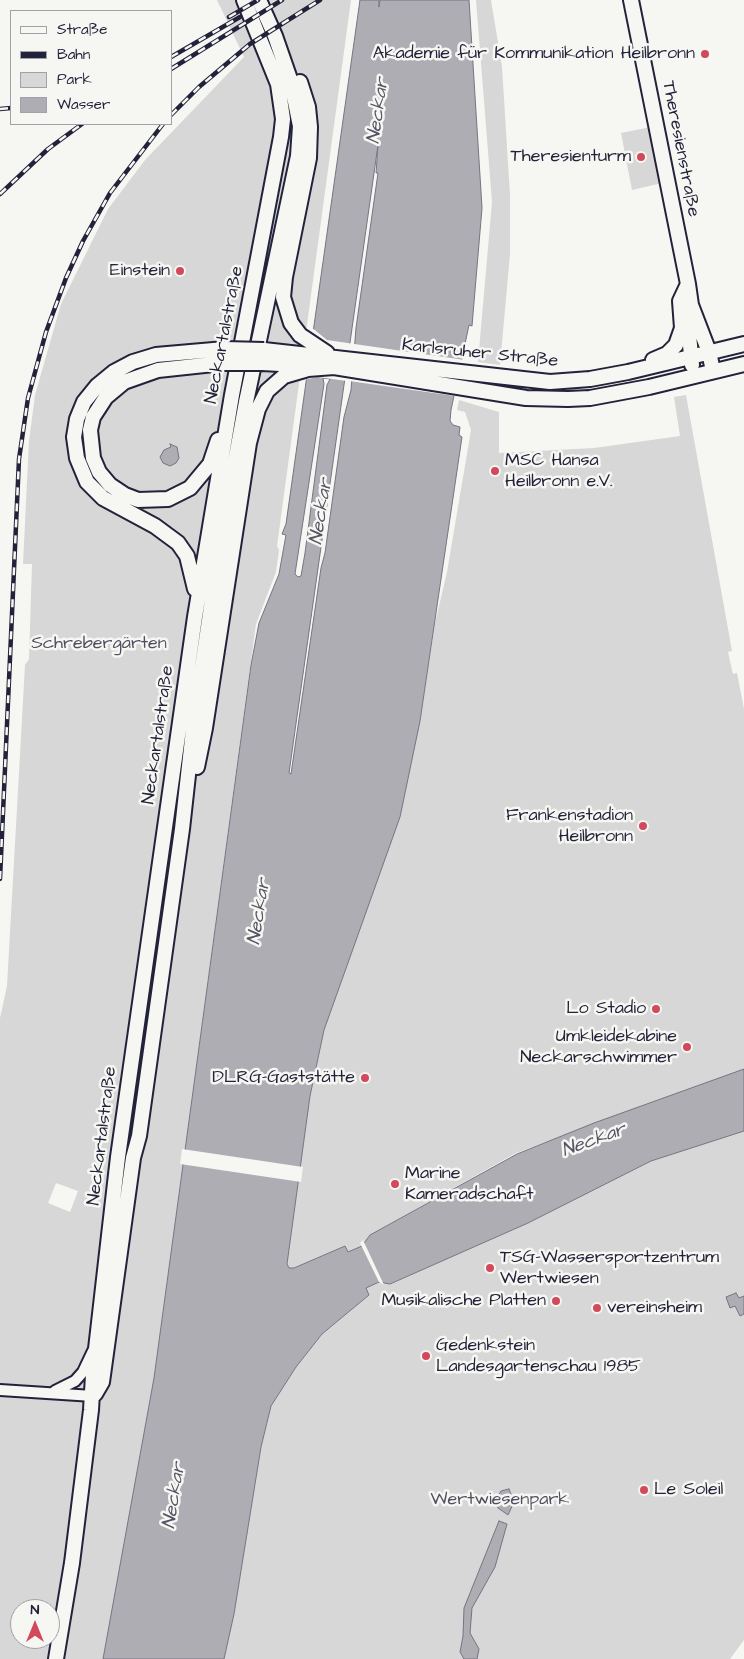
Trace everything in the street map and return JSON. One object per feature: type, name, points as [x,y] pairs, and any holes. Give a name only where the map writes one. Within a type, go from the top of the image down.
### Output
[{"type":"main road","name":"Neckartalstraße","points":[[56,1659],[72,1564],[93,1396],[92,1383],[118,1157],[195,617],[232,395],[269,211],[283,119],[278,84],[244,0]]},
{"type":"main road","name":"Neckartalstraße","points":[[259,0],[276,36],[291,61],[302,89],[310,127],[308,158],[284,277],[283,298],[291,323],[303,338],[336,362]]},
{"type":"main road","name":"Theresienstraße","points":[[631,0],[691,305],[709,352],[712,371]]},
{"type":"main road","name":"Neckartalstraße","points":[[93,1396],[102,1382],[133,1158],[139,1136],[182,829],[194,721],[224,524],[246,402],[298,156],[300,126],[298,108],[276,36]]},
{"type":"main road","points":[[648,367],[654,359],[667,354],[676,344],[682,328],[680,300],[688,284]]},
{"type":"main road","name":"Theresienstraße","points":[[691,305],[688,325],[693,376]]},
{"type":"main road","name":"Karlsruher Straße","points":[[336,362],[550,382],[573,381],[648,367],[744,344]]},
{"type":"main road","points":[[195,617],[195,585],[187,556],[178,543],[167,534],[114,505],[95,491],[81,471],[76,453],[74,437],[77,419],[84,402],[97,386],[114,372],[133,362],[156,355],[263,356],[299,363]]},
{"type":"main road","points":[[224,356],[158,370],[124,382],[113,390],[98,409],[90,430],[93,458],[99,472],[110,485],[125,495],[138,500],[168,499],[180,495],[198,480],[210,464],[222,421],[232,395]]},
{"type":"main road","name":"Neckartalstraße","points":[[182,829],[205,728],[251,434],[258,408],[267,391],[299,363],[336,362]]},
{"type":"main road","name":"Karlsruher Straße","points":[[336,362],[526,398],[590,398],[744,364]]},
{"type":"street","points":[[50,1393],[75,1381],[83,1372],[97,1343]]},
{"type":"street","points":[[0,1390],[93,1396]]},
{"type":"green space","name":"Schrebergärten","points":[[217,0],[351,0],[277,546],[279,550],[276,572],[256,624],[154,1378],[103,1659],[0,1659],[0,1018],[7,986],[25,665],[29,659],[32,564],[23,564],[29,441],[35,395],[61,304],[108,209],[145,160],[244,57]],"holes":[[[56,1183],[78,1191],[70,1212],[48,1203]]]},
{"type":"green space","points":[[476,0],[491,0],[502,67],[510,195],[510,254],[500,365],[478,362],[492,202]]},
{"type":"green space","points":[[651,127],[662,183],[632,190],[621,133]]},
{"type":"green space","points":[[674,366],[675,369],[631,380],[567,391],[539,392],[496,387],[496,384],[540,389],[566,387]]},
{"type":"green space","points":[[686,395],[732,651],[728,652],[733,674],[737,673],[744,709],[744,1069],[516,1153],[370,1235],[362,1246],[348,1252],[344,1246],[294,1268],[289,1268],[287,1263],[310,1096],[324,1030],[357,935],[420,721],[435,623],[447,572],[471,430],[465,412],[457,410],[459,400],[499,412],[499,453],[594,448],[680,436],[674,397]]},
{"type":"green space","name":"Wertwiesenpark","points":[[744,1131],[744,1640],[730,1659],[224,1659],[234,1614],[261,1447],[271,1406],[296,1367],[322,1334],[369,1295],[365,1288],[379,1282],[390,1284],[528,1223],[651,1161]]},
{"type":"water","name":"Neckar","points":[[360,0],[379,0],[379,7],[380,0],[469,0],[482,208],[472,326],[469,325],[450,421],[453,425],[460,427],[459,435],[462,437],[420,721],[400,817],[324,1030],[310,1096],[287,1264],[289,1268],[294,1268],[345,1246],[348,1252],[362,1246],[370,1235],[517,1154],[594,1123],[744,1069],[744,1131],[651,1161],[528,1223],[390,1284],[379,1282],[366,1288],[369,1295],[322,1334],[296,1367],[271,1406],[261,1447],[234,1614],[224,1659],[103,1659],[154,1378],[251,665],[259,623],[279,574],[286,535],[282,534],[286,524]],"holes":[[[378,145],[376,173],[378,173],[356,328],[351,390],[344,417],[291,774],[289,773]],[[323,378],[330,379],[327,385],[305,553],[301,576],[298,577],[295,574],[324,384]]]},
{"type":"water","points":[[170,444],[177,447],[179,458],[176,463],[170,466],[163,463],[160,457],[164,450],[171,447]]},
{"type":"water","points":[[736,1293],[739,1298],[744,1296],[744,1314],[740,1316],[735,1306],[730,1308],[726,1297]]},
{"type":"water","points":[[509,1489],[514,1502],[508,1515],[498,1508],[496,1499],[501,1491]]},
{"type":"water","points":[[499,1521],[507,1524],[495,1567],[472,1608],[470,1633],[479,1649],[477,1659],[464,1659],[460,1652],[463,1636],[464,1608]]},
{"type":"pier","points":[[311,327],[327,340],[465,360],[455,396],[349,381],[352,350],[347,381],[317,377],[304,380]]},
{"type":"pier","points":[[182,1149],[303,1167],[301,1182],[180,1164]]},
{"type":"pier","points":[[363,1240],[384,1285],[379,1282],[360,1243]]},
{"type":"railway","points":[[229,17],[258,0]]},
{"type":"railway","points":[[172,68],[282,0]]},
{"type":"railway","points":[[172,114],[199,87],[250,44],[320,0]]},
{"type":"railway","points":[[172,56],[240,17]]},
{"type":"railway","points":[[0,109],[10,108]]},
{"type":"railway","points":[[0,194],[48,149],[81,125]]},
{"type":"railway","points":[[0,879],[19,459],[28,398],[46,332],[66,278],[83,241],[110,193],[162,125]]},
{"type":"place","name":"Akademie für Kommunikation Heilbronn","points":[[705,54]]},
{"type":"place","name":"Theresienturm","points":[[641,157]]},
{"type":"place","name":"Einstein","points":[[180,271]]},
{"type":"place","name":"MSC Hansa Heilbronn e.V.","points":[[495,471]]},
{"type":"place","name":"Frankenstadion Heilbronn","points":[[643,826]]},
{"type":"place","name":"Lo Stadio","points":[[656,1009]]},
{"type":"place","name":"Umkleidekabine Neckarschwimmer","points":[[687,1047]]},
{"type":"place","name":"DLRG-Gaststätte","points":[[365,1078]]},
{"type":"place","name":"Marine Kameradschaft","points":[[395,1184]]},
{"type":"place","name":"TSG-Wassersportzentrum Wertwiesen","points":[[490,1268]]},
{"type":"place","name":"Musikalische Platten","points":[[556,1301]]},
{"type":"place","name":"vereinsheim","points":[[597,1308]]},
{"type":"place","name":"Gedenkstein Landesgartenschau 1985","points":[[426,1356]]},
{"type":"place","name":"Le Soleil","points":[[644,1490]]}]
